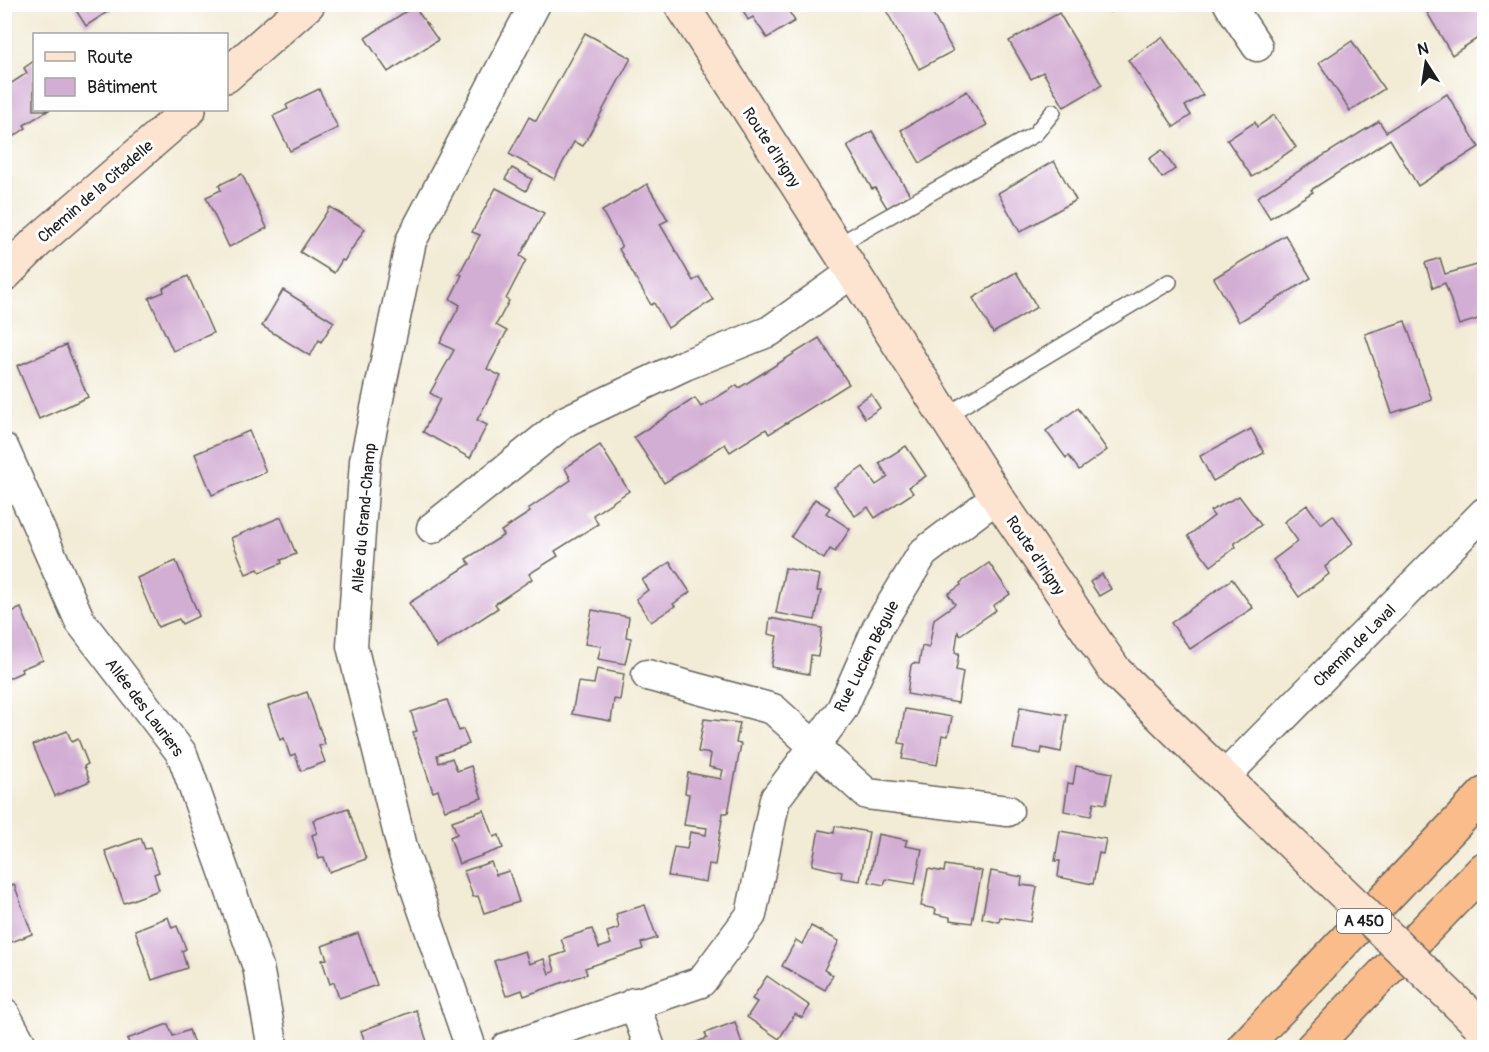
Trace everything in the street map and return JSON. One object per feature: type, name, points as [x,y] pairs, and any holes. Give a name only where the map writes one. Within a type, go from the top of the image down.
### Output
[{"type":"highway","name":"A 450","points":[[1243,1047],[1485,794]]},
{"type":"highway","name":"A 450","points":[[1312,1047],[1485,869]]},
{"type":"street","points":[[228,74],[308,4]]},
{"type":"street","name":"Allée du Grand-Champ","points":[[471,1047],[403,852],[352,646],[365,461],[411,241],[535,4]]},
{"type":"street","name":"Route d'Irigny","points":[[681,4],[997,497],[1116,672],[1481,1026]]},
{"type":"street","points":[[1229,4],[1257,46]]},
{"type":"street","name":"Chemin de la Citadelle","points":[[4,275],[38,242],[188,111]]},
{"type":"street","points":[[432,528],[566,422],[685,366],[770,331],[844,259]]},
{"type":"street","name":"Allée des Lauriers","points":[[4,449],[80,621],[182,754],[258,967],[273,1047]]},
{"type":"street","name":"Rue Lucien Bégule","points":[[506,1047],[701,981],[751,915],[775,799],[842,709],[878,627],[923,553],[997,497]]},
{"type":"street","name":"Chemin de Laval","points":[[1224,777],[1485,513]]},
{"type":"street","points":[[647,675],[773,709],[867,794],[1008,811]]},
{"type":"street","points":[[634,1003],[650,1047]]},
{"type":"street","points":[[4,1013],[23,1047]]},
{"type":"lane","points":[[844,259],[1035,134],[1053,112]]},
{"type":"lane","points":[[945,416],[1169,282]]},
{"type":"building","points":[[72,4],[110,4],[112,9],[86,26]]},
{"type":"building","points":[[740,4],[784,4],[795,21],[767,38],[753,17],[748,20]]},
{"type":"building","points":[[884,4],[927,4],[953,51],[919,69]]},
{"type":"building","points":[[1105,4],[1121,4],[1110,12]]},
{"type":"building","points":[[1422,4],[1473,4],[1484,23],[1484,34],[1452,55]]},
{"type":"building","points":[[414,6],[438,40],[388,72],[365,38]]},
{"type":"building","points":[[1059,13],[1102,85],[1064,107],[1043,72],[1031,79],[1009,41]]},
{"type":"building","points":[[585,33],[631,58],[583,146],[574,142],[554,179],[509,154],[529,117],[536,121]]},
{"type":"building","points":[[1162,37],[1203,95],[1185,106],[1191,115],[1174,127],[1128,60]]},
{"type":"building","points":[[1352,41],[1384,89],[1350,111],[1319,63]]},
{"type":"building","points":[[33,62],[33,111],[47,111],[24,125],[26,128],[4,143],[4,88],[27,73],[24,68]]},
{"type":"building","points":[[319,89],[338,128],[290,151],[273,116],[288,109],[286,105]]},
{"type":"building","points":[[967,91],[987,125],[920,163],[901,130]]},
{"type":"building","points":[[1447,94],[1479,147],[1418,186],[1390,139],[1311,190],[1313,192],[1270,218],[1257,197],[1379,121],[1386,132]]},
{"type":"building","points":[[1274,115],[1296,147],[1252,177],[1227,140],[1255,122],[1257,127]]},
{"type":"building","points":[[872,131],[910,195],[887,208],[875,188],[872,189],[847,146]]},
{"type":"building","points":[[1162,150],[1175,169],[1162,178],[1149,159]]},
{"type":"building","points":[[1054,161],[1076,200],[1020,232],[998,193]]},
{"type":"building","points":[[512,168],[532,179],[526,191],[505,179]]},
{"type":"building","points":[[242,174],[267,228],[229,247],[206,197],[221,190],[219,185]]},
{"type":"building","points":[[647,184],[668,220],[660,224],[693,281],[699,277],[713,300],[668,328],[654,303],[651,305],[619,249],[622,247],[602,211]]},
{"type":"building","points":[[496,188],[544,213],[520,256],[526,260],[506,299],[509,301],[496,325],[507,331],[487,369],[501,376],[477,420],[487,425],[470,458],[423,432],[440,399],[430,393],[454,350],[440,343],[460,305],[450,299],[462,275],[459,274],[480,235],[472,232]]},
{"type":"building","points":[[330,207],[365,229],[334,273],[300,252]]},
{"type":"building","points":[[1285,235],[1311,278],[1239,322],[1214,278]]},
{"type":"building","points":[[1440,258],[1445,274],[1484,263],[1484,317],[1459,325],[1445,283],[1433,288],[1425,263]]},
{"type":"building","points":[[1016,272],[1037,307],[993,333],[973,298]]},
{"type":"building","points":[[188,276],[213,333],[173,351],[149,298],[164,292],[163,288]]},
{"type":"building","points":[[283,290],[334,322],[321,342],[319,340],[310,356],[262,326]]},
{"type":"building","points":[[1405,321],[1432,400],[1392,413],[1365,334]]},
{"type":"building","points":[[819,338],[849,384],[769,434],[766,429],[730,452],[725,444],[664,483],[634,437],[695,398],[701,407],[737,385],[739,388]]},
{"type":"building","points":[[66,345],[88,397],[39,419],[17,366]]},
{"type":"building","points":[[871,394],[880,408],[865,418],[856,404]]},
{"type":"building","points":[[1078,408],[1107,450],[1079,470],[1069,456],[1066,458],[1046,431]]},
{"type":"building","points":[[1251,429],[1264,453],[1213,481],[1200,456]]},
{"type":"building","points":[[249,431],[266,472],[212,495],[195,454]]},
{"type":"building","points":[[600,445],[629,491],[593,515],[598,524],[555,551],[558,556],[529,574],[532,579],[495,604],[498,608],[437,648],[409,603],[470,564],[466,559],[504,535],[501,531],[530,512],[528,509],[571,480],[565,468]]},
{"type":"building","points":[[906,446],[926,476],[909,487],[913,493],[875,518],[868,507],[855,516],[834,487],[863,467],[876,485],[888,477],[879,463]]},
{"type":"building","points":[[1239,496],[1261,525],[1234,542],[1236,547],[1211,566],[1188,536],[1214,516],[1210,511]]},
{"type":"building","points":[[815,499],[830,508],[826,513],[850,529],[835,552],[830,549],[824,559],[791,537]]},
{"type":"building","points":[[1307,505],[1321,524],[1333,515],[1353,543],[1325,567],[1329,574],[1299,597],[1273,560],[1298,541],[1284,522]]},
{"type":"building","points":[[281,517],[296,554],[260,572],[258,569],[246,574],[231,538]]},
{"type":"building","points":[[176,561],[199,616],[182,624],[179,619],[158,627],[137,578]]},
{"type":"building","points":[[670,562],[690,592],[673,604],[675,606],[651,622],[636,599],[648,590],[642,580]]},
{"type":"building","points":[[989,563],[1010,594],[993,606],[996,610],[960,635],[958,632],[955,653],[959,653],[956,670],[963,672],[958,703],[907,694],[911,665],[919,664],[922,646],[929,648],[934,619],[955,604],[948,594]]},
{"type":"building","points":[[785,568],[820,575],[817,591],[821,591],[815,620],[776,613]]},
{"type":"building","points":[[1102,574],[1111,589],[1099,596],[1090,582]]},
{"type":"building","points":[[1232,579],[1253,608],[1190,649],[1171,623]]},
{"type":"building","points":[[21,608],[43,660],[21,669],[22,672],[7,679],[4,673],[4,615]]},
{"type":"building","points":[[592,610],[629,617],[626,637],[631,638],[625,664],[598,659],[601,646],[585,644]]},
{"type":"building","points":[[770,618],[822,628],[818,656],[811,655],[809,674],[771,667],[777,636],[768,634]]},
{"type":"building","points":[[597,669],[624,674],[620,700],[614,699],[611,721],[572,714],[578,682],[594,684]]},
{"type":"building","points":[[307,692],[325,744],[319,746],[325,762],[301,771],[295,754],[290,756],[284,738],[280,740],[268,706]]},
{"type":"building","points":[[447,700],[459,731],[463,729],[469,744],[437,755],[439,763],[452,758],[457,771],[471,766],[482,798],[445,810],[438,790],[433,792],[413,732],[417,731],[411,712]]},
{"type":"building","points":[[1020,707],[1067,715],[1061,752],[1042,748],[1041,754],[1013,749]]},
{"type":"building","points":[[905,709],[952,717],[948,736],[942,735],[937,765],[902,759],[905,744],[899,743]]},
{"type":"building","points":[[704,719],[740,723],[736,743],[741,744],[728,813],[723,813],[715,865],[709,864],[706,882],[668,876],[674,847],[687,849],[690,832],[706,835],[707,828],[684,825],[689,794],[685,793],[688,773],[721,779],[723,770],[709,767],[711,754],[698,752]]},
{"type":"building","points":[[67,731],[72,742],[78,739],[88,764],[84,766],[90,781],[55,796],[33,745]]},
{"type":"building","points":[[1076,766],[1112,773],[1106,804],[1094,802],[1091,816],[1064,811],[1068,783],[1073,784]]},
{"type":"building","points":[[348,808],[366,859],[329,872],[324,857],[319,859],[312,835],[317,833],[313,820]]},
{"type":"building","points":[[484,810],[494,837],[499,835],[503,848],[459,864],[450,837],[457,834],[452,821]]},
{"type":"building","points":[[835,826],[869,832],[860,881],[841,878],[842,872],[812,865],[819,830],[834,833]]},
{"type":"building","points":[[1060,831],[1106,839],[1103,854],[1099,853],[1093,884],[1058,877],[1060,861],[1055,861]]},
{"type":"building","points":[[878,834],[907,840],[905,846],[922,849],[915,884],[886,879],[884,885],[869,882]]},
{"type":"building","points":[[141,838],[145,849],[150,848],[159,872],[154,874],[159,890],[124,903],[105,851]]},
{"type":"building","points":[[491,862],[496,875],[509,871],[519,902],[484,913],[478,896],[473,897],[464,871]]},
{"type":"building","points":[[945,865],[982,871],[972,923],[950,920],[950,917],[935,914],[936,909],[921,906],[928,869],[944,872]]},
{"type":"building","points":[[991,871],[1022,877],[1021,885],[1037,887],[1031,922],[1000,917],[999,922],[982,918]]},
{"type":"building","points":[[14,884],[32,934],[4,945],[4,888]]},
{"type":"building","points":[[645,905],[657,938],[641,943],[643,949],[585,968],[587,974],[524,996],[522,990],[506,996],[494,961],[525,951],[529,964],[544,959],[549,974],[555,971],[551,957],[566,952],[561,939],[592,929],[599,948],[611,944],[607,932],[619,928],[616,914]]},
{"type":"building","points":[[168,917],[172,928],[177,926],[186,949],[182,951],[187,968],[152,980],[135,930]]},
{"type":"building","points":[[811,926],[839,941],[824,970],[833,975],[825,990],[782,966],[796,940],[802,944]]},
{"type":"building","points":[[358,933],[377,985],[339,998],[334,982],[330,984],[322,960],[327,959],[322,946]]},
{"type":"building","points":[[767,976],[810,1006],[802,1018],[795,1014],[779,1039],[747,1017],[757,1002],[752,999]]},
{"type":"building","points":[[416,1010],[429,1047],[367,1047],[361,1031]]},
{"type":"building","points":[[735,1022],[743,1047],[693,1047],[692,1044],[707,1038],[705,1033]]},
{"type":"building","points":[[168,1024],[173,1036],[189,1030],[195,1047],[131,1047],[127,1039]]}]
